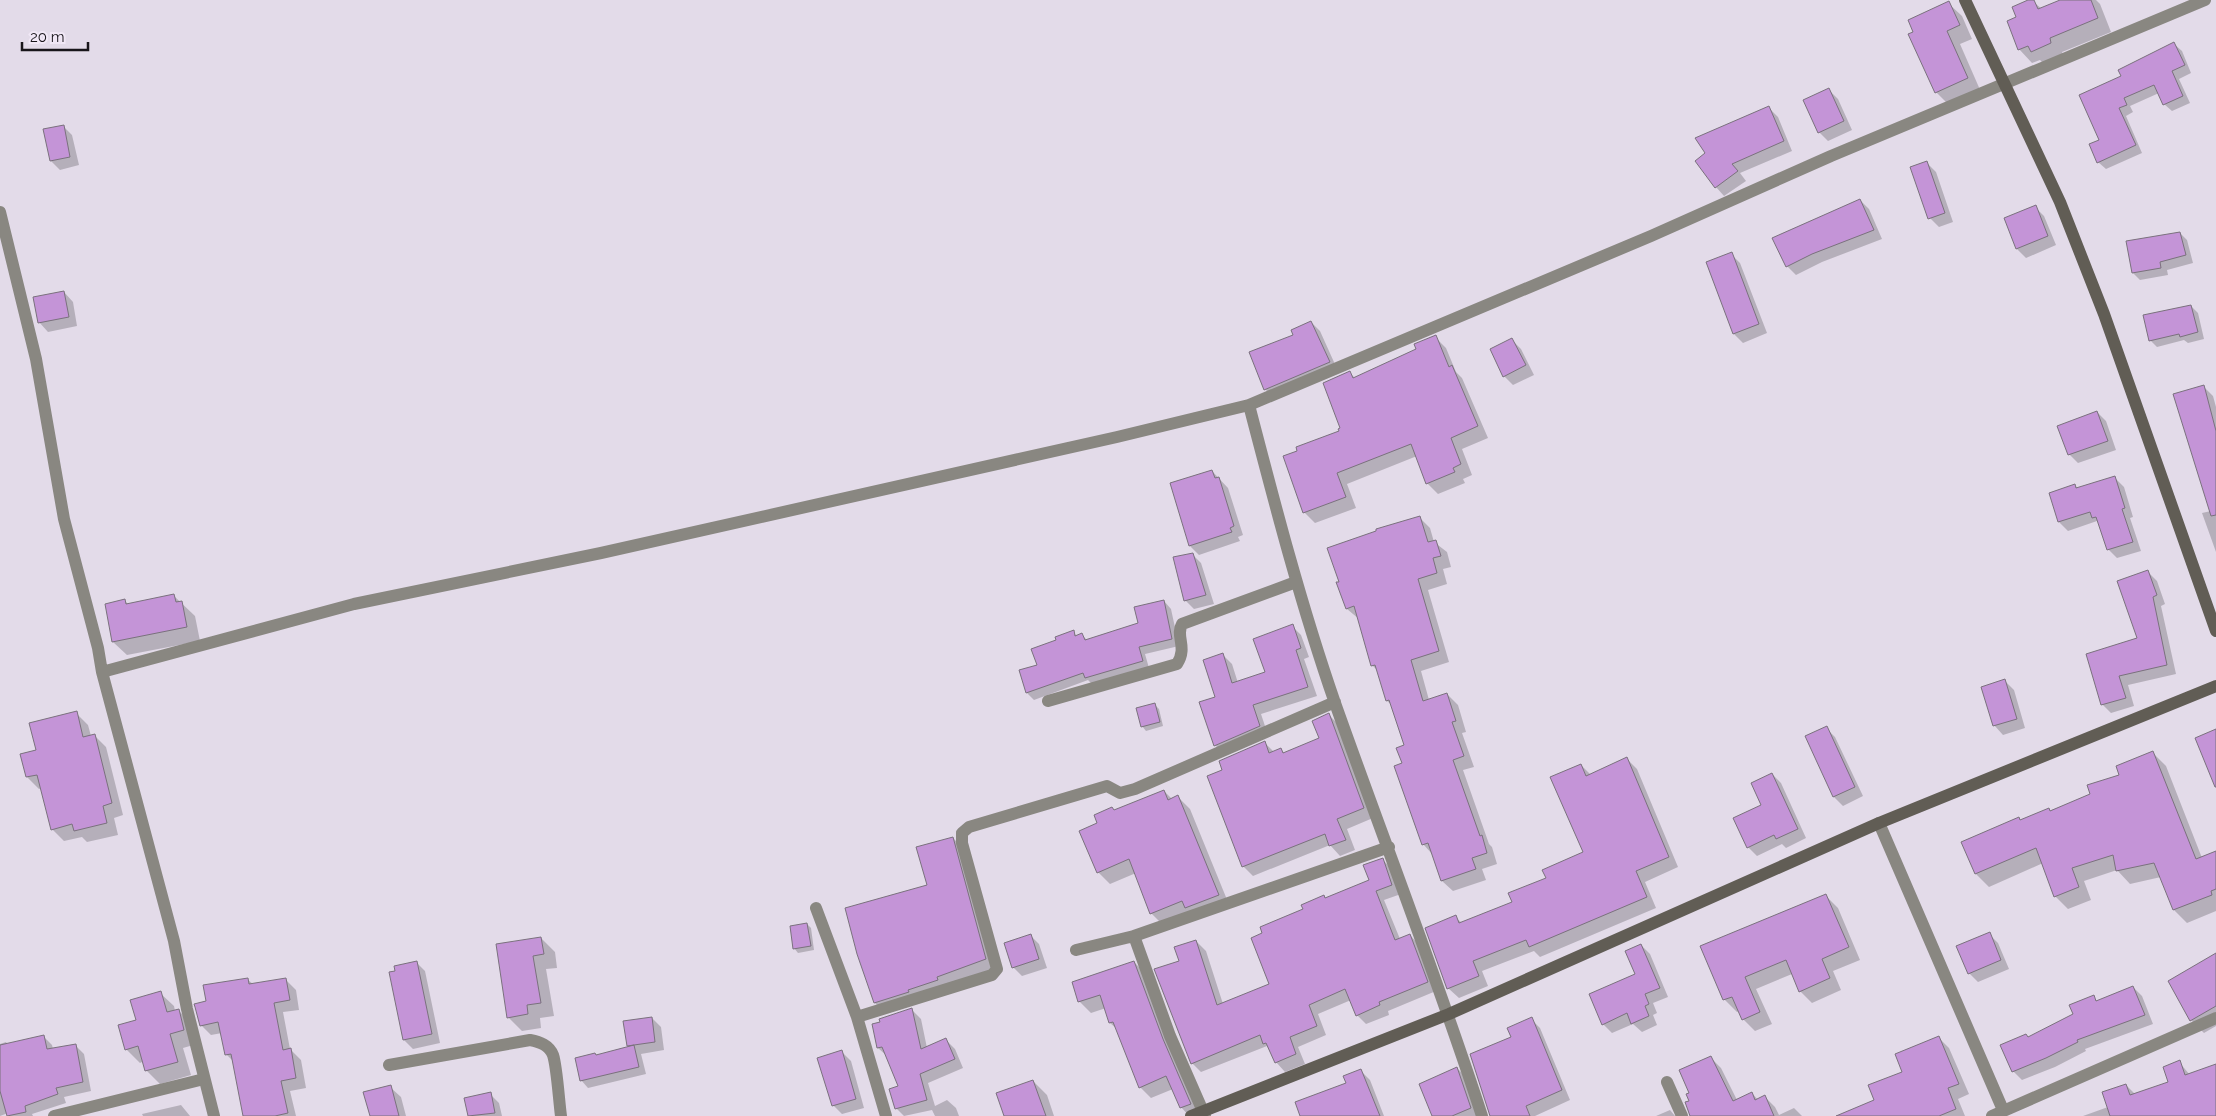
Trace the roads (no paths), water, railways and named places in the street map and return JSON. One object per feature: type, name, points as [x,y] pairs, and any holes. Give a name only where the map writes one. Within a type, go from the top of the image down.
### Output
[{"type":"street","points":[[1965,0],[2060,202],[2104,314],[2216,631]]},
{"type":"street","points":[[102,672],[354,604],[601,553],[1107,440],[1249,405],[1642,240],[2004,82],[2205,0]]},
{"type":"street","points":[[0,212],[36,359],[64,519],[98,648],[102,672],[174,941],[187,1009],[214,1116]]},
{"type":"street","points":[[1249,405],[1296,582],[1335,702],[1449,1014],[1482,1116]]},
{"type":"street","points":[[1048,701],[1177,664],[1182,657],[1183,647],[1179,628],[1182,624],[1296,582]]},
{"type":"street","points":[[1191,1116],[1204,1114],[1449,1014],[1879,823],[2216,686]]},
{"type":"street","points":[[857,1017],[992,975],[997,969],[962,843],[962,833],[969,827],[1107,786],[1120,792],[1135,789],[1335,702]]},
{"type":"street","points":[[1879,823],[1997,1113],[2216,1018]]},
{"type":"street","points":[[1076,950],[1134,936],[1389,847]]},
{"type":"street","points":[[816,908],[857,1017],[886,1116]]},
{"type":"street","points":[[1134,936],[1170,1036],[1204,1114]]},
{"type":"street","points":[[388,1065],[530,1040],[539,1042],[545,1045],[553,1055],[561,1116]]},
{"type":"street","points":[[54,1116],[204,1079]]},
{"type":"street","points":[[1667,1082],[1682,1116]]}]
